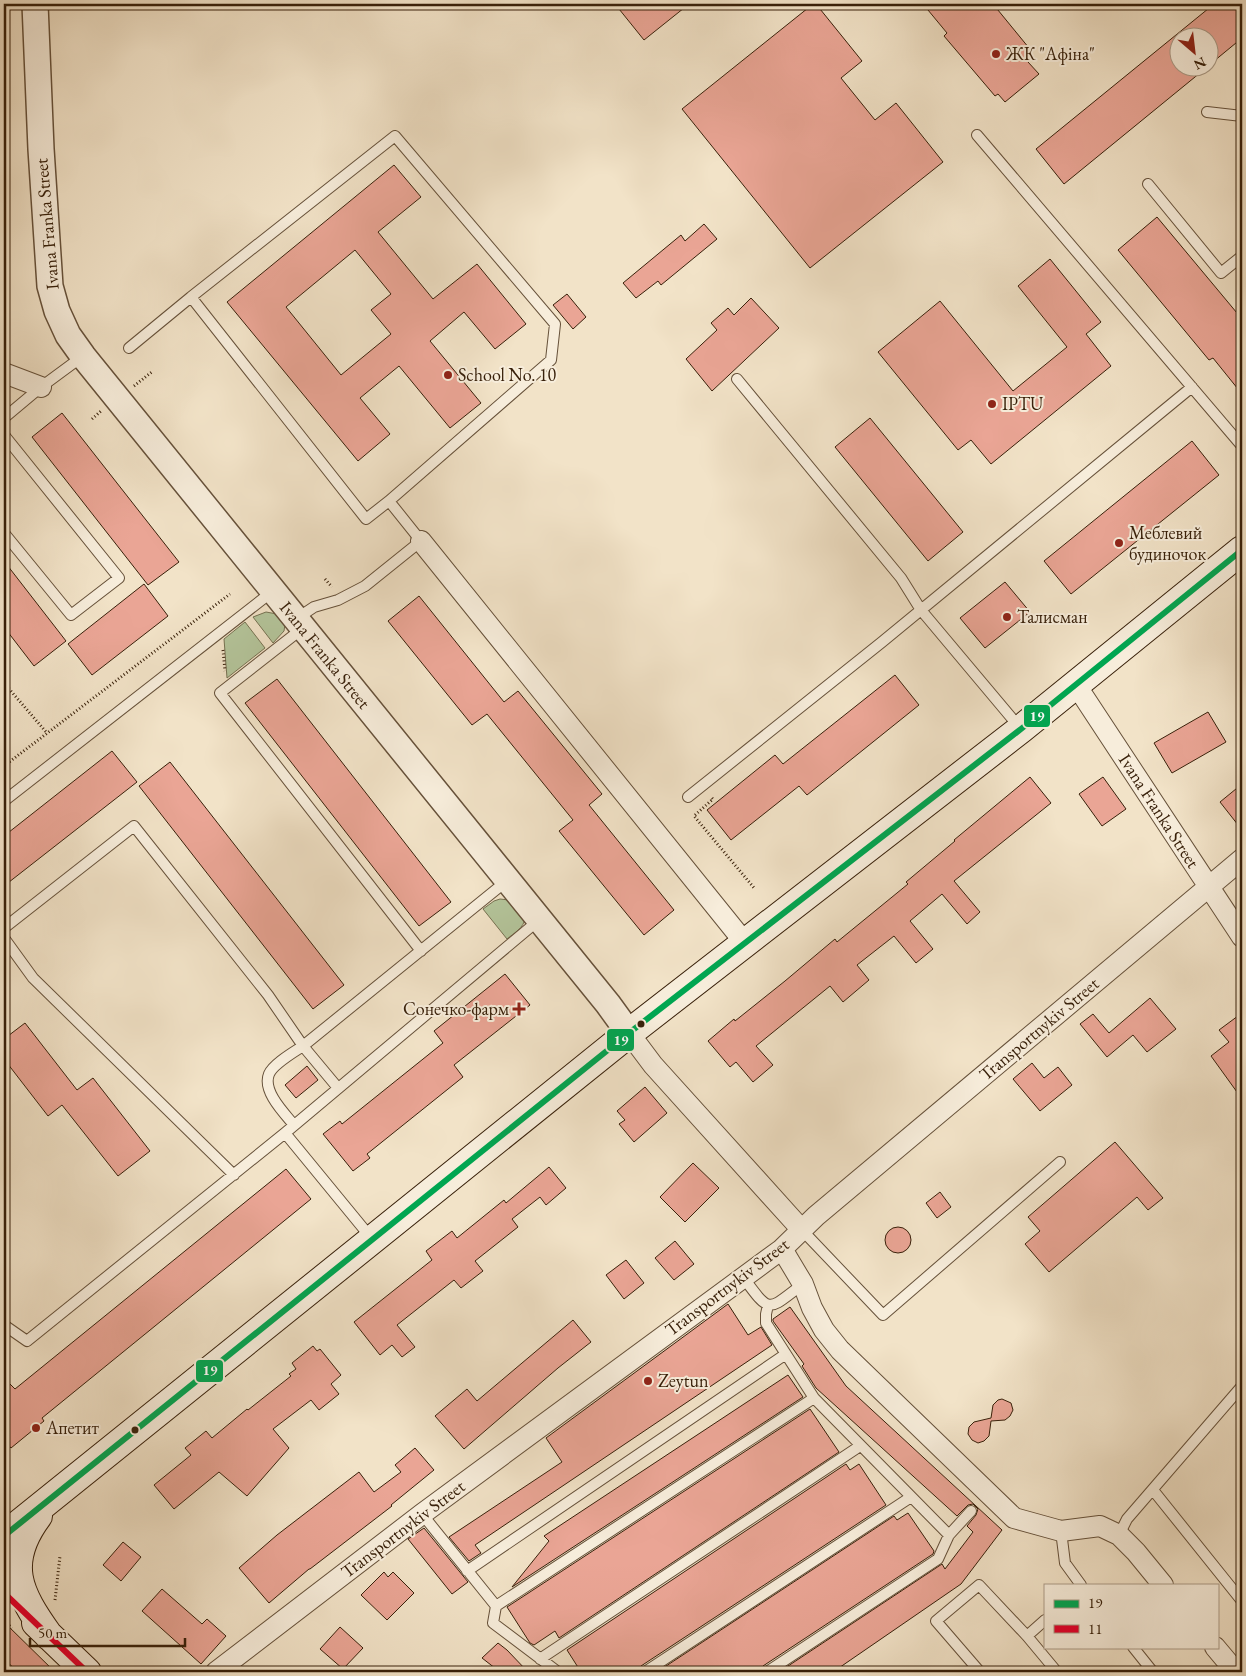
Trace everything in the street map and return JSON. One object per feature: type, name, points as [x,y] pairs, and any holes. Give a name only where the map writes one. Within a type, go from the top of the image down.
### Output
[{"type":"main road","points":[[4,1536],[629,1033],[1021,729],[1242,550]]},
{"type":"main road","points":[[49,1636],[20,1586],[17,1567],[20,1548],[28,1530],[57,1494]]},
{"type":"main road","points":[[4,1593],[87,1672]]},
{"type":"street","name":"Ivana Franka Street","points":[[35,4],[41,149],[50,286],[57,311],[68,335],[83,356],[508,880],[653,1065],[801,1229]]},
{"type":"street","points":[[4,373],[42,387]]},
{"type":"street","points":[[421,541],[746,943]]},
{"type":"street","name":"Ivana Franka Street","points":[[1076,685],[1242,937]]},
{"type":"street","name":"Transportnykiv Street","points":[[216,1672],[422,1514],[782,1249],[801,1229],[1242,859]]},
{"type":"street","points":[[782,1249],[803,1284],[812,1308],[824,1330],[840,1350],[1014,1518],[1061,1531],[1100,1526],[1119,1535],[1136,1552],[1162,1584]]},
{"type":"street","points":[[1216,1648],[1236,1672]]},
{"type":"lane","points":[[1207,112],[1242,116]]},
{"type":"lane","points":[[977,135],[1242,446]]},
{"type":"lane","points":[[129,348],[191,297],[395,136],[555,324],[551,360],[366,519],[191,297]]},
{"type":"lane","points":[[1148,184],[1221,273],[1242,256]]},
{"type":"lane","points":[[4,418],[83,356]]},
{"type":"lane","points":[[737,379],[901,578],[921,610],[1021,729]]},
{"type":"lane","points":[[688,797],[921,610],[1192,387]]},
{"type":"lane","points":[[4,436],[119,578],[70,615],[4,533]]},
{"type":"lane","points":[[389,501],[421,541],[365,586],[338,600],[314,607],[300,624],[220,693],[421,951]]},
{"type":"lane","points":[[4,801],[273,591]]},
{"type":"lane","points":[[4,928],[134,826],[268,995],[303,1046],[338,1088]]},
{"type":"lane","points":[[294,1126],[271,1096],[268,1087],[269,1074],[277,1065],[508,880]]},
{"type":"lane","points":[[4,1325],[27,1341],[294,1126],[539,920]]},
{"type":"lane","points":[[4,938],[33,978],[234,1175]]},
{"type":"lane","points":[[285,1133],[373,1240]]},
{"type":"lane","points":[[801,1229],[883,1315],[1060,1162]]},
{"type":"lane","points":[[743,1277],[761,1301],[768,1306],[775,1305],[803,1284]]},
{"type":"lane","points":[[768,1306],[766,1323],[814,1398],[949,1535]]},
{"type":"lane","points":[[467,1572],[786,1354]]},
{"type":"lane","points":[[1119,1535],[1127,1519],[1242,1386]]},
{"type":"lane","points":[[558,1672],[493,1623],[496,1606],[814,1398]]},
{"type":"lane","points":[[540,1659],[860,1446]]},
{"type":"lane","points":[[1153,1490],[1242,1601]]},
{"type":"lane","points":[[644,1672],[911,1497]]},
{"type":"lane","points":[[767,1672],[938,1559],[949,1535],[971,1511]]},
{"type":"lane","points":[[422,1514],[496,1606]]},
{"type":"lane","points":[[1061,1531],[1065,1563],[1080,1584]]},
{"type":"lane","points":[[980,1672],[936,1621],[978,1586],[1027,1636],[1057,1672]]},
{"type":"lane","points":[[1027,1636],[1044,1621]]},
{"type":"lane","points":[[1134,1648],[1154,1672]]},
{"type":"path","points":[[133,387],[153,371]]},
{"type":"path","points":[[4,766],[230,594]]},
{"type":"path","points":[[223,650],[226,678]]},
{"type":"path","points":[[4,683],[47,733]]},
{"type":"path","points":[[703,786],[713,799],[694,816],[755,889]]},
{"type":"path","points":[[55,1601],[60,1556]]},
{"type":"green space","points":[[266,612],[277,614],[285,624],[284,631],[273,643],[253,617]]},
{"type":"green space","points":[[245,622],[265,648],[227,678],[224,639]]},
{"type":"green space","points":[[500,899],[509,900],[525,918],[521,927],[507,939],[483,909]]},
{"type":"building","points":[[615,4],[689,4],[644,40]]},
{"type":"building","points":[[813,4],[816,4],[862,61],[841,78],[875,120],[896,103],[943,162],[810,268],[682,109]]},
{"type":"building","name":"ЖК \"Афіна\"","points":[[923,4],[993,4],[1029,48],[1028,62],[1039,74],[1005,102],[998,94],[995,96],[944,36],[947,33]]},
{"type":"building","points":[[1214,4],[1238,4],[1242,10],[1242,38],[1218,58],[1218,28],[1185,28]]},
{"type":"building","points":[[1168,41],[1168,78],[1194,78],[1064,184],[1036,149]]},
{"type":"building","points":[[394,165],[421,197],[378,232],[433,299],[477,264],[526,324],[495,349],[464,312],[430,341],[481,403],[450,428],[399,366],[360,398],[390,434],[358,461],[227,302]],"holes":[[[355,250],[391,294],[371,310],[391,334],[341,375],[286,307]]]},
{"type":"building","points":[[1157,217],[1242,319],[1242,394],[1213,358],[1209,360],[1118,250]]},
{"type":"building","points":[[704,224],[717,239],[661,285],[658,281],[636,298],[623,283],[681,235],[685,241]]},
{"type":"building","name":"IPTU","points":[[1050,259],[1101,322],[1086,334],[1111,366],[991,464],[971,440],[958,450],[878,352],[940,301],[1013,391],[1067,347],[1018,286]]},
{"type":"building","points":[[567,294],[586,317],[573,329],[553,305]]},
{"type":"building","points":[[751,298],[779,328],[712,391],[686,359],[717,330],[711,323],[728,308],[734,315]]},
{"type":"building","points":[[62,413],[179,562],[148,585],[32,437]]},
{"type":"building","points":[[870,418],[963,532],[928,561],[835,447]]},
{"type":"building","points":[[1192,441],[1219,475],[1071,594],[1044,561]]},
{"type":"building","points":[[4,561],[66,641],[34,666],[4,627]]},
{"type":"building","points":[[1005,582],[1030,612],[985,648],[960,618]]},
{"type":"building","points":[[144,584],[168,616],[92,675],[68,644]]},
{"type":"building","points":[[419,596],[504,702],[518,691],[602,794],[589,805],[674,910],[644,935],[559,831],[573,820],[487,714],[472,725],[388,621]]},
{"type":"building","points":[[895,675],[919,705],[807,795],[799,786],[731,840],[707,810],[775,755],[783,764]]},
{"type":"building","points":[[277,679],[451,902],[419,926],[245,703]]},
{"type":"building","points":[[1208,712],[1226,742],[1172,773],[1154,743]]},
{"type":"building","points":[[112,751],[137,782],[4,886],[4,836]]},
{"type":"building","points":[[170,762],[344,985],[313,1009],[139,786]]},
{"type":"building","points":[[1030,777],[1051,803],[954,881],[980,912],[967,924],[942,894],[910,921],[933,949],[916,963],[894,936],[857,965],[869,980],[843,1002],[830,986],[756,1046],[773,1065],[753,1082],[736,1062],[730,1067],[708,1041],[835,939],[837,942],[908,884],[906,882]]},
{"type":"building","points":[[1103,777],[1126,809],[1102,826],[1079,794]]},
{"type":"building","points":[[1242,784],[1242,830],[1220,802]]},
{"type":"building","points":[[505,974],[530,1005],[454,1065],[463,1077],[367,1154],[370,1158],[353,1171],[323,1134],[340,1121],[342,1124],[443,1043],[434,1031]]},
{"type":"building","points":[[1150,998],[1176,1029],[1147,1052],[1133,1035],[1107,1057],[1080,1024],[1093,1014],[1109,1033]]},
{"type":"building","points":[[1242,1013],[1242,1099],[1211,1056],[1229,1042],[1219,1030]]},
{"type":"building","points":[[25,1023],[77,1090],[93,1078],[150,1151],[118,1176],[62,1105],[48,1116],[4,1059],[4,1039]]},
{"type":"building","points":[[1032,1063],[1044,1078],[1058,1067],[1072,1085],[1040,1111],[1013,1079]]},
{"type":"building","points":[[307,1066],[318,1080],[296,1098],[285,1085]]},
{"type":"building","points":[[645,1087],[667,1113],[634,1142],[619,1124],[625,1120],[617,1111]]},
{"type":"building","points":[[1115,1142],[1163,1198],[1148,1210],[1137,1197],[1049,1272],[1025,1244],[1040,1231],[1028,1217]]},
{"type":"building","points":[[693,1163],[719,1188],[685,1222],[660,1197]]},
{"type":"building","points":[[549,1167],[566,1188],[546,1205],[540,1197],[512,1219],[518,1227],[475,1261],[483,1271],[461,1288],[454,1280],[397,1325],[415,1347],[402,1357],[392,1345],[380,1355],[354,1322],[432,1260],[426,1251],[452,1231],[457,1238],[504,1200],[506,1203]]},
{"type":"building","points":[[286,1169],[311,1199],[42,1418],[44,1421],[11,1448],[4,1440],[4,1378],[15,1389]]},
{"type":"building","points":[[940,1192],[951,1207],[937,1218],[926,1203]]},
{"type":"building","points":[[898,1227],[907,1231],[911,1240],[907,1249],[898,1253],[889,1249],[885,1240],[889,1231]]},
{"type":"building","points":[[675,1241],[694,1264],[674,1280],[655,1258]]},
{"type":"building","points":[[626,1260],[644,1283],[624,1299],[606,1275]]},
{"type":"building","points":[[728,1304],[748,1335],[761,1327],[772,1345],[475,1545],[481,1553],[469,1561],[449,1537],[562,1462],[546,1438]]},
{"type":"building","points":[[790,1307],[846,1386],[1002,1530],[961,1584],[833,1672],[779,1672],[942,1564],[945,1569],[973,1532],[967,1526],[976,1515],[978,1509],[973,1504],[968,1505],[957,1516],[816,1388],[802,1366],[804,1364],[773,1321],[773,1319]]},
{"type":"building","points":[[573,1320],[591,1342],[464,1449],[435,1416],[467,1389],[477,1401]]},
{"type":"building","points":[[313,1346],[317,1351],[320,1349],[341,1375],[331,1384],[339,1394],[319,1410],[311,1400],[273,1429],[289,1448],[247,1496],[219,1472],[174,1509],[154,1485],[191,1455],[185,1448],[206,1431],[212,1438],[291,1376],[289,1374],[296,1369],[292,1363]]},
{"type":"building","points":[[788,1375],[803,1397],[512,1587],[549,1541],[544,1536]]},
{"type":"building","points":[[1002,1399],[1011,1403],[1013,1410],[1010,1416],[1005,1420],[991,1421],[989,1436],[984,1441],[978,1443],[972,1440],[968,1434],[969,1427],[974,1422],[991,1418],[993,1405]]},
{"type":"building","points":[[810,1409],[839,1452],[559,1638],[555,1631],[534,1645],[530,1643],[507,1607]]},
{"type":"building","points":[[415,1448],[434,1470],[392,1506],[309,1569],[269,1603],[239,1568],[277,1535],[359,1472],[374,1492],[401,1472],[395,1465]]},
{"type":"building","points":[[846,1464],[850,1470],[859,1464],[886,1505],[641,1666],[638,1672],[581,1672],[567,1650]]},
{"type":"building","points":[[908,1513],[934,1551],[933,1554],[763,1666],[760,1672],[657,1672],[894,1516],[897,1520]]},
{"type":"building","points":[[424,1528],[468,1582],[452,1594],[408,1539]]},
{"type":"building","points":[[123,1542],[141,1557],[121,1581],[103,1565]]},
{"type":"building","points":[[384,1572],[388,1577],[393,1572],[414,1593],[387,1620],[361,1595]]},
{"type":"building","points":[[162,1589],[202,1624],[207,1619],[226,1636],[201,1664],[142,1611]]},
{"type":"building","points":[[4,1622],[55,1672],[18,1672],[4,1659]]},
{"type":"building","points":[[340,1627],[363,1648],[343,1669],[320,1649]]},
{"type":"building","points":[[498,1643],[528,1672],[500,1672],[482,1658]]},
{"type":"transit line","name":"19","points":[[4,1536],[629,1033],[1021,729],[1242,550]]},
{"type":"transit line","name":"11","points":[[4,1593],[87,1672]]},
{"type":"place","name":"ЖК \"Афіна\"","points":[[996,54]]},
{"type":"place","name":"School No. 10","points":[[448,375]]},
{"type":"place","name":"IPTU","points":[[992,404]]},
{"type":"place","name":"Меблевий будиночок","points":[[1119,543]]},
{"type":"place","name":"Талисман","points":[[1007,617]]},
{"type":"place","name":"Сонечко-фарм","points":[[519,1009]]},
{"type":"place","name":"Zeytun","points":[[648,1381]]},
{"type":"place","name":"Апетит","points":[[36,1428]]}]
